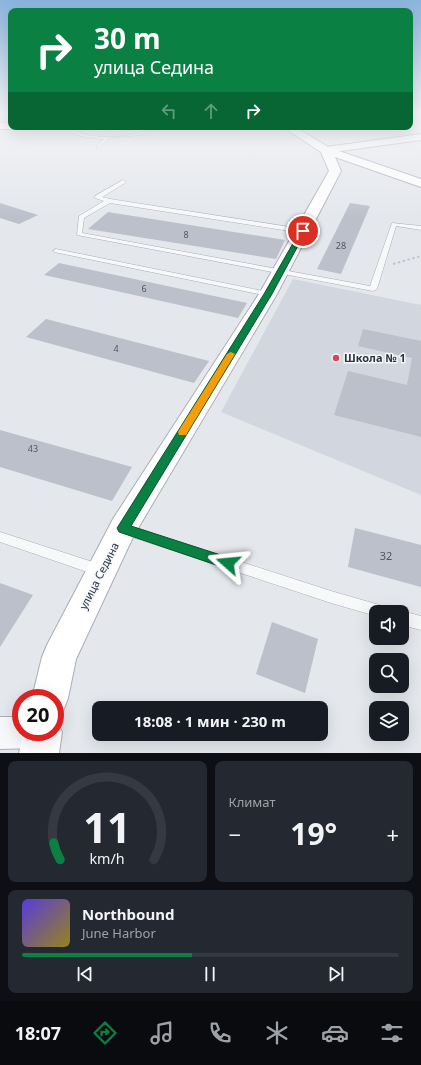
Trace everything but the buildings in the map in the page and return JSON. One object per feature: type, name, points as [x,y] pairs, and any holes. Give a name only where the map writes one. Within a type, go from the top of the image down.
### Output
[{"type":"street","points":[[323,148],[421,183]]},
{"type":"street","points":[[326,150],[340,148]]},
{"type":"street","name":"улица Седина","points":[[52,689],[59,657],[123,528],[268,294],[335,171],[326,150]]},
{"type":"street","points":[[0,733],[12,733]]},
{"type":"street","points":[[39,753],[41,741]]},
{"type":"lane","points":[[123,182],[97,197],[109,202],[303,231]]},
{"type":"lane","points":[[109,202],[81,217],[79,234],[373,289],[394,224],[421,228]]},
{"type":"lane","points":[[56,251],[268,294]]},
{"type":"lane","points":[[123,528],[331,597],[369,608]]},
{"type":"lane","points":[[0,537],[102,571]]},
{"type":"lane","points":[[409,620],[421,623]]},
{"type":"path","points":[[379,268],[421,256]]},
{"type":"shaded area","name":"Школа № 1","points":[[293,279],[421,305],[421,495],[221,412]]},
{"type":"slow traffic","points":[[183,432],[231,354]]},
{"type":"place","name":"Школа № 1","points":[[336,358]]},
{"type":"route","points":[[228,563],[123,528],[268,294],[303,231]]}]
